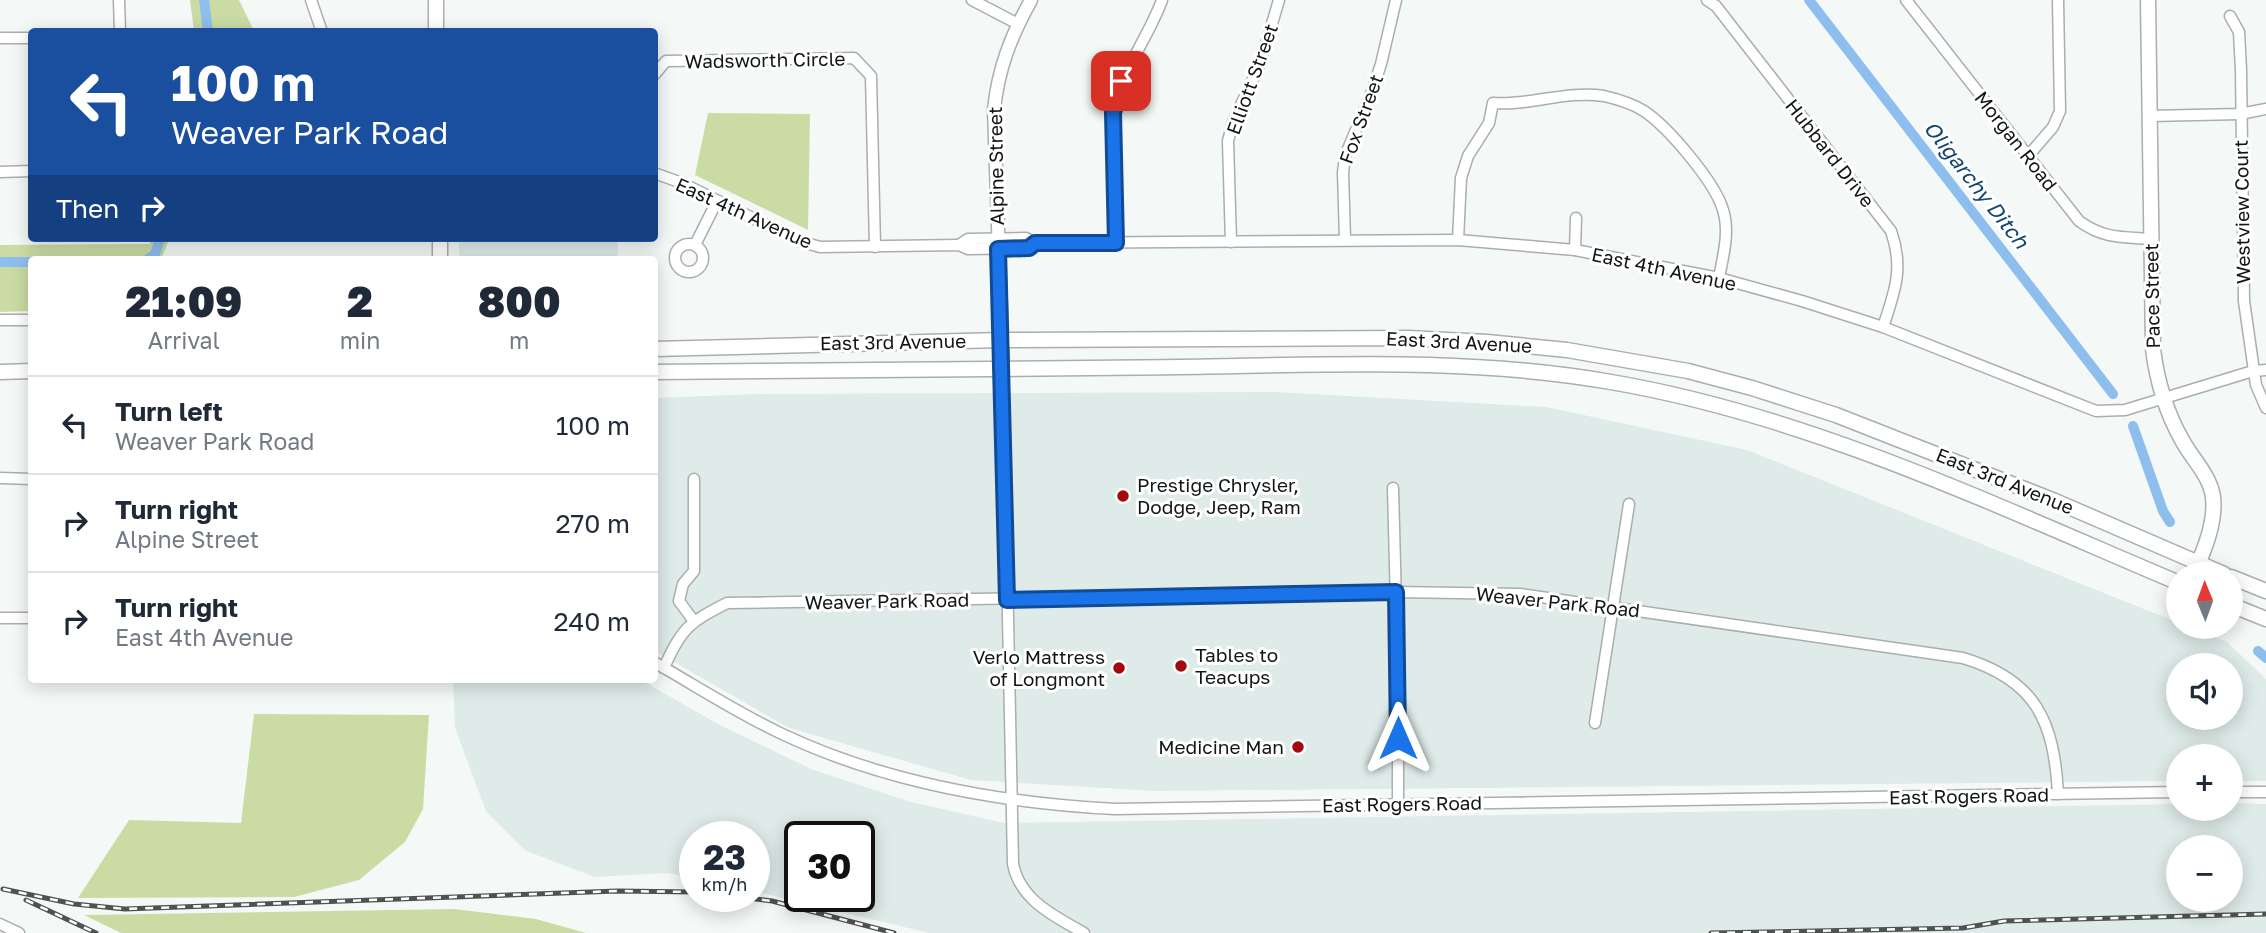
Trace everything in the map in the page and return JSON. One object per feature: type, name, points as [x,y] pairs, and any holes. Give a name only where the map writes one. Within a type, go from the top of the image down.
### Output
[{"type":"main road","points":[[436,0],[436,28]]},
{"type":"main road","name":"Pace Street","points":[[2148,0],[2153,349],[2163,398],[2178,432],[2212,489],[2213,518],[2198,562]]},
{"type":"main road","name":"East 3rd Avenue","points":[[658,349],[1001,340],[1434,339],[1527,345],[1646,362],[1752,388],[1836,415],[2055,501],[2181,562]]},
{"type":"main road","name":"East 3rd Avenue","points":[[658,372],[1406,364],[1500,368],[1612,382],[1744,412],[1856,449],[2166,578]]},
{"type":"main road","points":[[0,372],[28,371]]},
{"type":"main road","points":[[2244,582],[2266,591]]},
{"type":"main road","points":[[2244,610],[2266,619]]},
{"type":"street","points":[[119,0],[120,28]]},
{"type":"street","points":[[311,0],[320,28]]},
{"type":"street","points":[[972,0],[1018,24]]},
{"type":"street","name":"Alpine Street","points":[[1031,0],[1004,53],[995,110],[1013,864],[1020,886],[1029,898],[1084,933]]},
{"type":"street","points":[[1116,243],[1113,113],[1116,94],[1148,35],[1162,0]]},
{"type":"street","name":"Elliott Street","points":[[1231,242],[1228,141],[1233,122],[1260,64],[1279,0]]},
{"type":"street","name":"Fox Street","points":[[1345,239],[1345,156],[1381,64],[1396,0]]},
{"type":"street","name":"Hubbard Drive","points":[[1707,0],[1716,6],[1891,231],[1899,264],[1898,279],[1883,327]]},
{"type":"street","points":[[2028,156],[2053,128],[2060,111],[2058,0]]},
{"type":"street","name":"Morgan Road","points":[[1911,2],[2079,221],[2092,231],[2108,237],[2151,239]]},
{"type":"street","name":"Westview Court","points":[[2230,16],[2239,32],[2244,301],[2253,371],[2266,408]]},
{"type":"street","points":[[0,38],[28,38]]},
{"type":"street","name":"Wadsworth Circle","points":[[658,70],[666,61],[855,58],[871,76],[875,247]]},
{"type":"street","points":[[1458,240],[1461,178],[1468,156],[1489,123],[1493,103],[1512,104],[1579,95],[1601,96],[1643,110],[1665,128],[1716,192],[1723,209],[1727,232],[1719,278]]},
{"type":"street","points":[[2150,116],[2240,114],[2266,109]]},
{"type":"street","points":[[0,172],[28,171]]},
{"type":"street","name":"East 4th Avenue","points":[[658,174],[682,183],[799,241],[820,247],[959,245],[968,249],[998,244],[1029,248],[1035,243],[1345,239],[1458,240],[1575,250],[1719,278],[1802,301],[1883,327],[2096,411],[2125,410],[2253,371],[2266,370]]},
{"type":"street","points":[[695,245],[717,201]]},
{"type":"street","points":[[1575,250],[1576,218]]},
{"type":"street","points":[[0,320],[28,320]]},
{"type":"street","points":[[0,478],[28,479]]},
{"type":"street","points":[[693,620],[679,601],[683,584],[694,571],[694,479]]},
{"type":"street","points":[[1393,488],[1398,804]]},
{"type":"street","points":[[1595,723],[1629,504]]},
{"type":"street","name":"Weaver Park Road","points":[[659,665],[693,620],[727,603],[1396,592],[1507,593],[1964,658],[1983,664],[2010,677],[2036,704],[2053,753],[2058,794]]},
{"type":"street","points":[[0,618],[28,618]]},
{"type":"street","name":"East Rogers Road","points":[[659,665],[724,705],[815,748],[915,782],[1012,801],[1115,809],[2166,792]]},
{"type":"street","points":[[2243,792],[2266,792]]},
{"type":"street","points":[[0,924],[19,933]]},
{"type":"shaded area","points":[[459,242],[618,242],[618,256],[459,256]]},
{"type":"shaded area","points":[[1276,392],[1546,407],[1747,450],[2166,618],[2166,639],[2219,639],[2227,642],[2239,653],[2166,653],[2166,730],[2243,730],[2243,657],[2266,679],[2266,781],[2243,781],[2243,744],[2166,744],[2166,781],[1155,791],[971,780],[789,728],[658,653],[658,398],[758,394]]},
{"type":"shaded area","points":[[453,683],[646,683],[718,724],[811,769],[911,802],[1004,823],[2166,804],[2166,821],[2243,821],[2243,803],[2266,804],[2266,933],[929,933],[842,912],[875,912],[875,821],[784,821],[784,898],[770,895],[770,821],[679,821],[679,875],[669,873],[595,877],[526,851],[486,811],[455,728]]},
{"type":"green space","points":[[190,0],[239,0],[253,28],[194,28]]},
{"type":"green space","points":[[708,113],[810,114],[808,230],[695,175]]},
{"type":"green space","points":[[168,242],[162,256],[28,256],[28,311],[0,312],[0,245]]},
{"type":"green space","points":[[254,714],[429,715],[423,809],[405,842],[359,880],[294,897],[78,898],[129,820],[241,823]]},
{"type":"green space","points":[[454,909],[536,919],[586,933],[121,933],[84,915]]},
{"type":"waterway","points":[[204,0],[208,28]]},
{"type":"waterway","name":"Oligarchy Ditch","points":[[1809,0],[2113,394]]},
{"type":"waterway","points":[[152,256],[159,242]]},
{"type":"waterway","points":[[0,262],[28,262]]},
{"type":"waterway","name":"Oligarchy Ditch","points":[[2133,426],[2163,511],[2170,522]]},
{"type":"waterway","name":"Oligarchy Ditch","points":[[2258,651],[2266,658]]},
{"type":"railway","points":[[3,889],[74,904],[125,909],[617,891],[679,892]]},
{"type":"railway","points":[[26,900],[96,933]]},
{"type":"railway","points":[[770,901],[894,933]]},
{"type":"railway","points":[[1711,933],[1963,928],[2004,921],[2266,914]]},
{"type":"place","name":"Prestige Chrysler, Dodge, Jeep, Ram","points":[[1123,496]]},
{"type":"place","name":"Tables to Teacups","points":[[1181,666]]},
{"type":"place","name":"Verlo Mattress of Longmont","points":[[1119,668]]},
{"type":"place","name":"Medicine Man","points":[[1298,747]]},
{"type":"route","points":[[1121,81],[1113,113],[1116,243],[1035,243],[1029,248],[998,249],[1007,600],[1396,592],[1398,738]]}]
